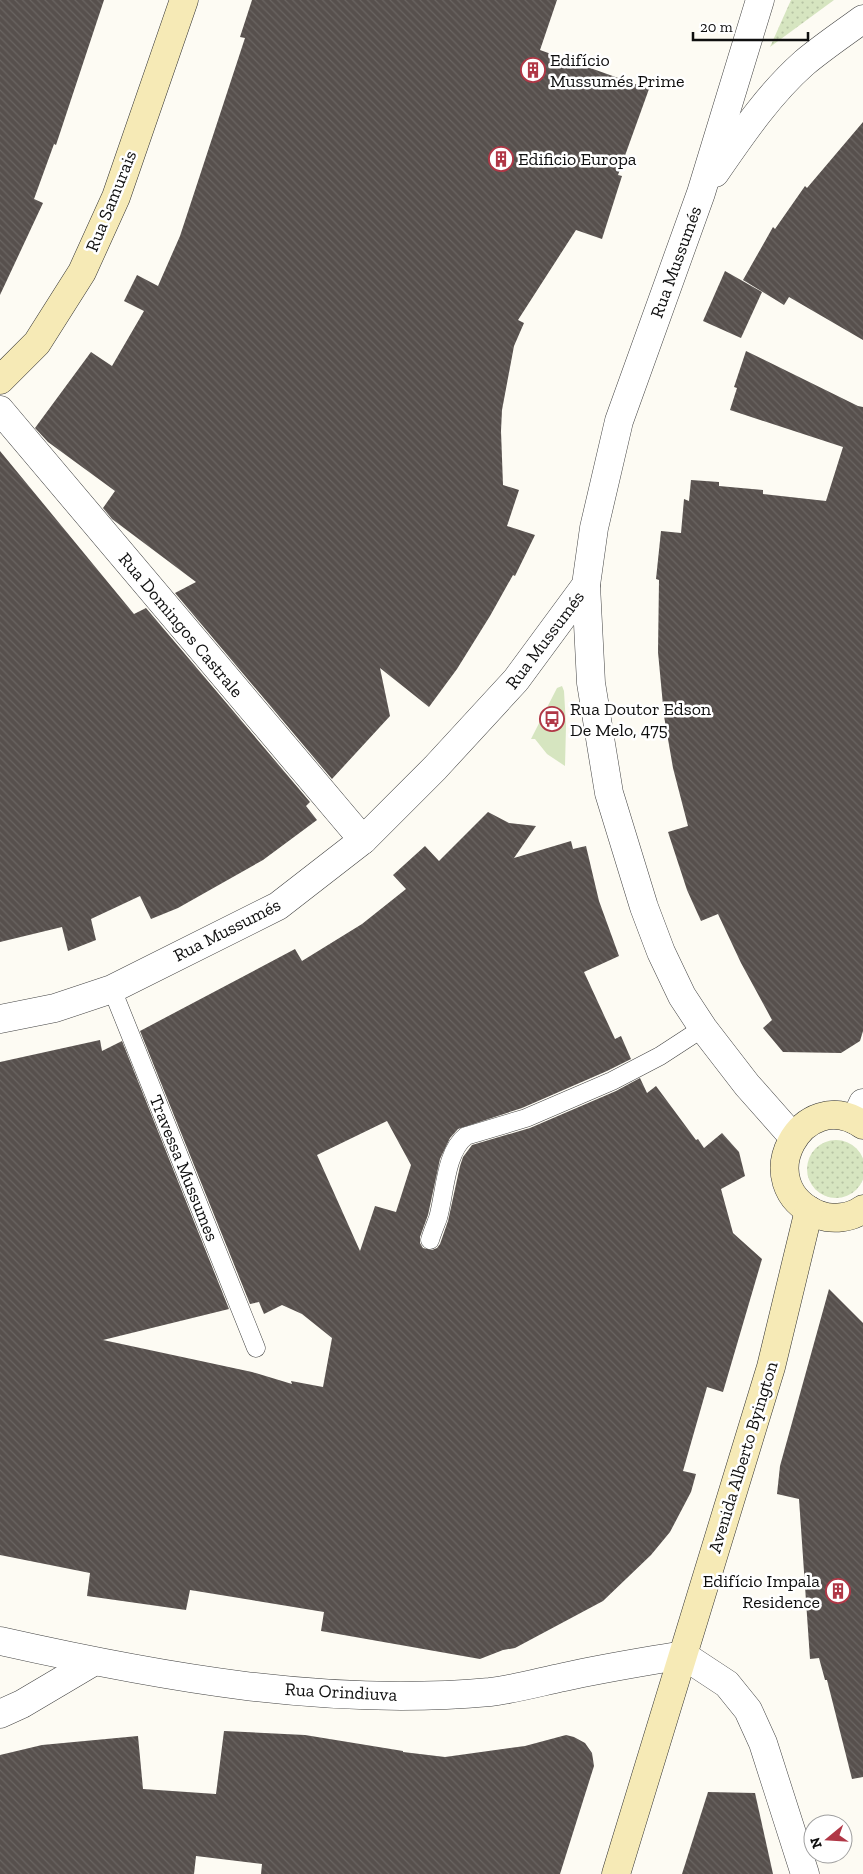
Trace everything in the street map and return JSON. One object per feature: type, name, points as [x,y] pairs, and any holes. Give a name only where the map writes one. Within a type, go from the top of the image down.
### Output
[{"type":"street","name":"Rua Samurais","points":[[0,380],[37,344],[82,272],[116,198],[184,0]]},
{"type":"street","name":"Rua Mussumés","points":[[0,1019],[56,1008],[112,989],[278,906],[363,840],[435,768],[516,680],[586,585],[594,528],[619,421],[701,193],[760,0]]},
{"type":"street","points":[[701,193],[761,108],[804,63],[863,19]]},
{"type":"street","points":[[741,62],[755,84],[778,91]]},
{"type":"street","name":"Rua Domingos Castrale","points":[[0,410],[363,840]]},
{"type":"street","points":[[586,585],[591,683],[608,794],[644,907],[661,952],[682,996],[703,1028],[747,1086],[793,1137]]},
{"type":"street","points":[[860,1116],[822,1117],[806,1125],[793,1137],[786,1152],[784,1169],[787,1185],[796,1199],[809,1210],[824,1216],[841,1218],[863,1209]]},
{"type":"street","name":"Avenida Alberto Byington","points":[[616,1874],[771,1367],[809,1210]]},
{"type":"street","name":"Rua Orindiuva","points":[[0,1641],[93,1662],[244,1686],[385,1697],[492,1692],[601,1669],[683,1655]]},
{"type":"street","points":[[683,1655],[727,1684],[748,1710],[763,1743],[805,1874]]},
{"type":"street","points":[[0,1714],[22,1704],[93,1662]]},
{"type":"lane","name":"Travessa Mussumes","points":[[112,989],[256,1348]]},
{"type":"lane","points":[[430,1240],[438,1218],[449,1167],[456,1146],[466,1136],[526,1118],[612,1080],[660,1056],[703,1028]]},
{"type":"green space","points":[[791,0],[834,0],[770,47]]},
{"type":"green space","points":[[562,686],[566,726],[565,766],[547,754],[535,739],[531,739],[557,688]]},
{"type":"green space","points":[[830,1140],[842,1140],[857,1148],[865,1163],[865,1175],[857,1190],[842,1198],[830,1198],[815,1190],[807,1175],[807,1163],[815,1148]]},
{"type":"building","points":[[0,0],[104,0],[56,145],[54,144],[34,199],[43,203],[0,295]]},
{"type":"building","points":[[252,0],[557,0],[540,50],[649,89],[618,175],[622,176],[602,239],[576,230],[518,320],[524,323],[514,346],[502,410],[503,485],[519,490],[507,526],[535,535],[515,576],[513,575],[457,669],[429,707],[380,668],[390,716],[332,779],[175,593],[196,582],[112,519],[103,508],[115,491],[48,442],[35,428],[91,352],[112,366],[144,311],[124,301],[137,275],[158,286],[180,236],[245,38],[240,37]]},
{"type":"building","points":[[863,122],[863,340],[789,297],[784,305],[743,280],[773,227],[775,229],[805,186],[807,188]]},
{"type":"building","points":[[725,271],[762,292],[741,338],[703,321]]},
{"type":"building","points":[[746,351],[863,407],[863,1031],[860,1041],[841,1053],[783,1052],[763,1028],[772,1020],[741,963],[718,914],[701,921],[687,890],[668,832],[688,826],[673,768],[664,716],[658,652],[659,580],[656,579],[661,531],[681,533],[684,499],[689,501],[691,480],[719,482],[719,486],[763,490],[763,494],[826,501],[843,447],[730,410],[737,388],[734,387]]},
{"type":"building","points":[[0,451],[134,614],[146,608],[310,802],[306,806],[317,820],[263,860],[178,908],[151,919],[140,896],[91,919],[96,940],[68,951],[62,927],[0,942]]},
{"type":"building","points":[[488,812],[509,823],[536,826],[514,858],[571,841],[573,849],[586,846],[599,901],[619,956],[584,972],[615,1039],[621,1036],[631,1059],[522,1108],[458,1129],[450,1138],[440,1159],[428,1215],[420,1237],[420,1243],[423,1248],[432,1250],[440,1244],[448,1221],[460,1166],[463,1157],[472,1145],[530,1128],[616,1091],[640,1078],[647,1093],[656,1086],[704,1148],[722,1133],[739,1152],[745,1176],[721,1189],[733,1233],[762,1259],[723,1392],[707,1387],[683,1471],[696,1474],[691,1492],[670,1532],[651,1555],[603,1601],[515,1648],[503,1650],[480,1659],[321,1631],[324,1612],[190,1590],[186,1610],[87,1596],[90,1573],[0,1555],[0,1062],[100,1040],[102,1051],[122,1041],[229,1309],[103,1340],[252,1372],[292,1384],[291,1381],[323,1387],[332,1338],[302,1314],[282,1305],[264,1314],[259,1302],[250,1304],[140,1031],[295,949],[302,961],[362,924],[406,889],[393,875],[425,846],[439,861]],"holes":[[[387,1121],[411,1165],[396,1212],[375,1206],[360,1251],[317,1155]]]},
{"type":"building","points":[[829,1289],[863,1323],[863,1777],[852,1779],[827,1680],[825,1680],[819,1658],[810,1659],[799,1499],[777,1494],[780,1466]]},
{"type":"building","points":[[224,1731],[305,1735],[403,1752],[445,1757],[525,1746],[566,1735],[585,1743],[592,1753],[594,1766],[560,1874],[261,1874],[262,1864],[196,1856],[194,1874],[0,1874],[0,1755],[42,1745],[138,1736],[143,1789],[216,1794]]},
{"type":"building","points":[[708,1792],[755,1793],[773,1874],[682,1874]]},
{"type":"place","name":"Edifício Mussumés Prime","points":[[533,70]]},
{"type":"place","name":"Edificio Europa","points":[[501,159]]},
{"type":"place","name":"Rua Doutor Edson De Melo, 475","points":[[552,719]]},
{"type":"place","name":"Edifício Impala Residence","points":[[838,1591]]}]
